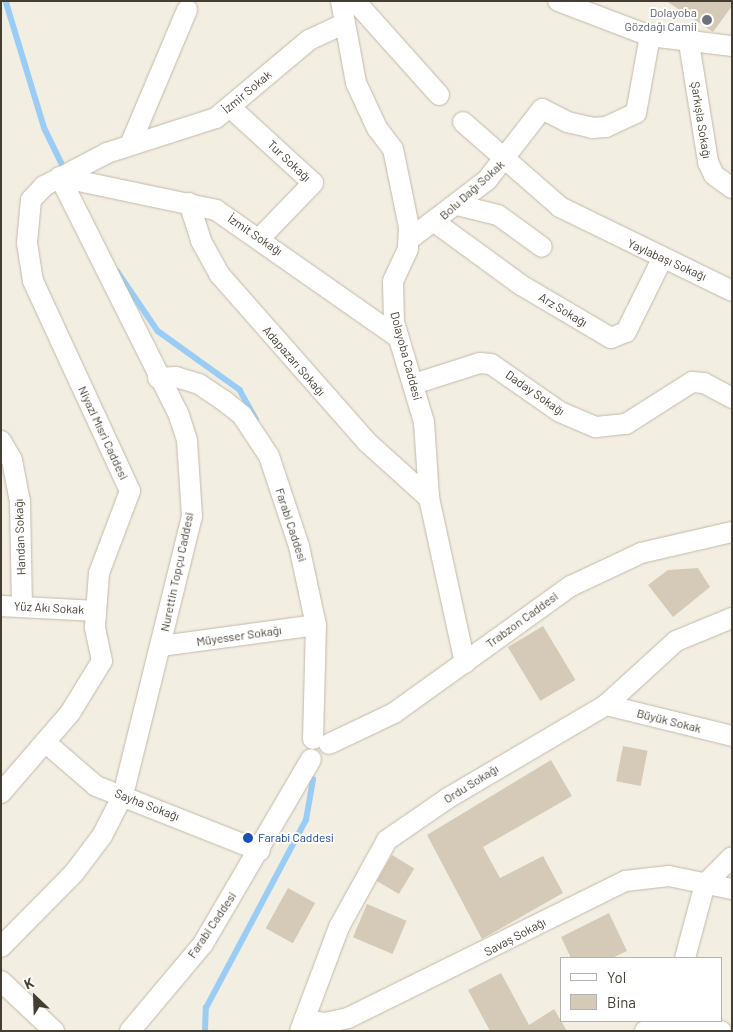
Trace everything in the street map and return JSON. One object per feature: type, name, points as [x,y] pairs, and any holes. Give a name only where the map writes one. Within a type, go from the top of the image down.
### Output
[{"type":"street","points":[[341,1],[343,24],[361,99],[393,149],[411,238]]},
{"type":"street","points":[[355,1],[439,95]]},
{"type":"street","points":[[558,1],[650,36],[690,43],[732,46]]},
{"type":"street","points":[[130,145],[188,10]]},
{"type":"street","name":"İzmir Sokak","points":[[60,177],[130,145],[188,130],[231,108],[309,40],[343,24]]},
{"type":"street","name":"Bolu Dağı Sokak","points":[[411,238],[436,223],[506,160],[542,109],[567,122],[592,128],[606,127],[636,113],[650,36]]},
{"type":"street","name":"Şarkışla Sokağı","points":[[690,43],[708,162],[714,175],[732,188]]},
{"type":"street","name":"Tur Sokağı","points":[[231,108],[313,183],[260,238]]},
{"type":"street","name":"Yaylabaşı Sokağı","points":[[463,122],[560,207],[662,259],[732,291]]},
{"type":"street","name":"İzmit Sokağı","points":[[60,177],[216,210],[260,238],[399,338]]},
{"type":"street","name":"Nurettin Topçu Caddesi","points":[[1,947],[74,873],[102,836],[123,795],[192,516],[187,440],[60,177]]},
{"type":"street","name":"Niyazi Mısri Caddesi","points":[[1,793],[70,713],[102,661],[96,611],[99,573],[130,491],[27,260],[32,200],[60,177]]},
{"type":"street","name":"Adapazarı Sokağı","points":[[189,203],[201,241],[219,274],[339,413],[429,498]]},
{"type":"street","points":[[457,205],[498,215],[542,247]]},
{"type":"street","name":"Arz Sokağı","points":[[436,223],[521,285],[611,338],[626,332],[662,259]]},
{"type":"street","name":"Dolayoba Caddesi","points":[[411,238],[393,281],[399,338],[414,384],[428,446],[429,498],[465,663]]},
{"type":"street","name":"Daday Sokağı","points":[[414,384],[480,363],[492,364],[560,412],[596,427],[626,424],[692,382],[704,383],[732,398]]},
{"type":"street","name":"Farabi Caddesi","points":[[130,1031],[203,944],[260,851],[311,759],[326,759],[321,742],[316,625],[299,546],[269,456],[242,415],[199,384],[176,377],[158,378]]},
{"type":"street","name":"Handan Sokağı","points":[[1,442],[12,460],[11,526],[22,605]]},
{"type":"street","name":"Trabzon Caddesi","points":[[321,742],[394,713],[465,663],[538,607],[609,566],[675,543],[732,532]]},
{"type":"street","name":"Yüz Akı Sokak","points":[[1,606],[22,605],[96,611]]},
{"type":"street","name":"Ordu Sokağı","points":[[302,1026],[339,926],[388,840],[456,793],[606,705],[676,641],[732,618]]},
{"type":"street","name":"Müyesser Sokağı","points":[[161,646],[316,625]]},
{"type":"street","name":"Büyük Sokak","points":[[606,705],[732,736]]},
{"type":"street","name":"Sayha Sokağı","points":[[45,742],[96,786],[123,795],[260,851]]},
{"type":"street","points":[[685,957],[705,884],[732,857]]},
{"type":"street","name":"Savaş Sokağı","points":[[302,1026],[348,1018],[625,882],[669,876],[732,889]]},
{"type":"street","points":[[1,981],[54,1031]]},
{"type":"street","points":[[645,1031],[668,1022]]},
{"type":"street","points":[[676,1022],[721,1031]]},
{"type":"building","name":"Dolayoba Gözdağı Camii","points":[[666,1],[732,1],[732,6],[713,32]]},
{"type":"building","points":[[698,568],[710,587],[673,617],[648,585],[668,570]]},
{"type":"building","points":[[543,626],[575,680],[540,701],[508,647]]},
{"type":"building","points":[[623,746],[648,751],[641,786],[616,781]]},
{"type":"building","points":[[551,760],[572,796],[483,847],[500,878],[543,856],[563,893],[482,939],[427,835]]},
{"type":"building","points":[[392,855],[414,868],[399,894],[377,881]]},
{"type":"building","points":[[288,888],[315,903],[293,943],[266,928]]},
{"type":"building","points":[[367,904],[407,921],[393,954],[353,937]]},
{"type":"building","points":[[609,913],[627,951],[614,957],[571,957],[561,937]]},
{"type":"building","points":[[501,973],[529,1025],[554,1009],[567,1031],[490,1031],[468,990]]},
{"type":"waterway","points":[[6,1],[45,129],[62,164]]},
{"type":"waterway","points":[[118,272],[158,331],[240,390],[256,419]]},
{"type":"waterway","points":[[205,1031],[206,1008],[306,820],[313,780]]},
{"type":"place","name":"Dolayoba Gözdağı Camii","points":[[707,20]]},
{"type":"place","name":"Farabi̇ Caddesi̇","points":[[248,838]]}]
